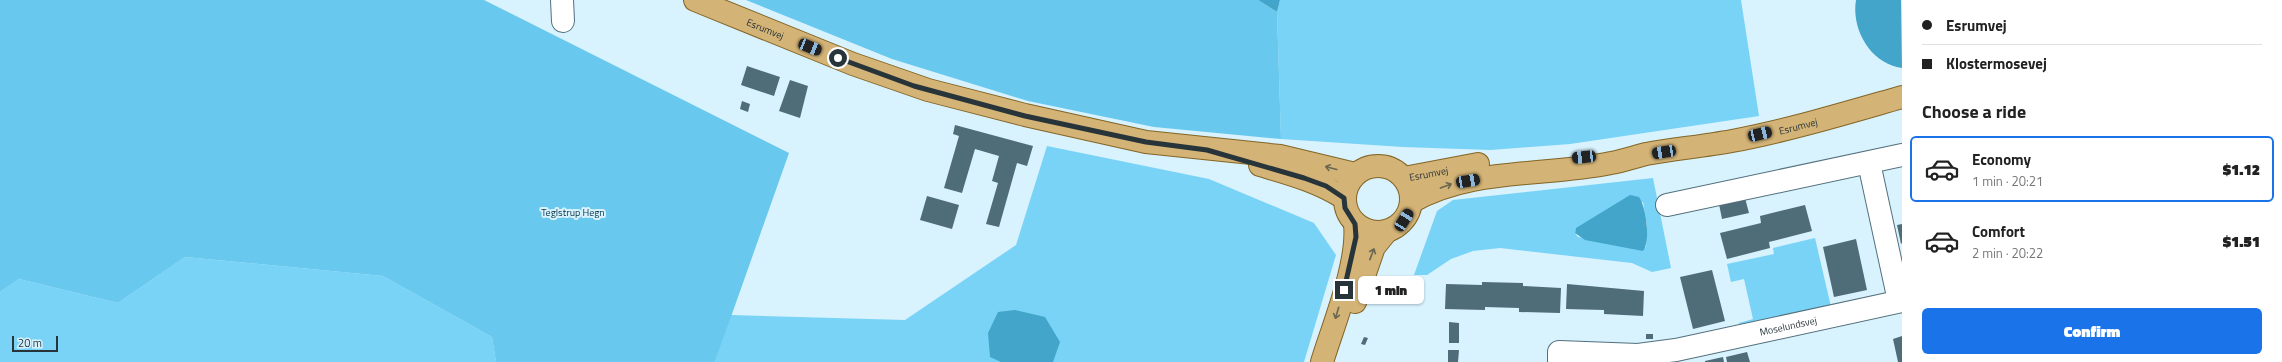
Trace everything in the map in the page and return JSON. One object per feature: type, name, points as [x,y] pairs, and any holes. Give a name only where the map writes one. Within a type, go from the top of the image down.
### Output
[{"type":"main road","name":"Esrumvej","points":[[695,0],[853,64],[928,90],[1025,116],[1146,142],[1207,150],[1250,152],[1280,156],[1355,174]]},
{"type":"main road","name":"Esrumvej","points":[[1411,202],[1427,193],[1455,183],[1494,176],[1581,168],[1645,155],[1740,139],[1813,122],[1902,97]]},
{"type":"main road","name":"Esrumvej","points":[[1207,150],[1304,178],[1326,186],[1344,198]]},
{"type":"main road","name":"Esrumvej","points":[[1404,178],[1477,164],[1609,155],[1645,155]]},
{"type":"main road","points":[[1322,362],[1348,276],[1356,237],[1355,224],[1345,208],[1344,198],[1350,181],[1355,174],[1366,168],[1379,166],[1391,169],[1404,178],[1408,185],[1411,202],[1404,220],[1387,231],[1374,247],[1337,362]]},
{"type":"main road","points":[[1355,224],[1370,232],[1387,231]]},
{"type":"street","points":[[1667,205],[1902,155]]},
{"type":"street","name":"Moselundsvej","points":[[1559,362],[1559,352],[1638,355],[1676,350],[1901,301],[1869,163]]},
{"type":"shaded area","points":[[1258,0],[1280,0],[1277,12]]},
{"type":"shaded area","points":[[1280,0],[1741,0],[1759,116],[1570,144],[1491,150],[1403,147],[1281,139],[1277,12]]},
{"type":"shaded area","points":[[1856,0],[1901,0],[1902,68],[1881,60],[1866,44],[1860,34],[1857,23],[1855,11]]},
{"type":"shaded area","points":[[1047,146],[1209,179],[1314,223],[1336,255],[1304,362],[715,362],[731,315],[905,320],[1016,245]]},
{"type":"shaded area","points":[[1653,178],[1671,268],[1652,272],[1632,263],[1500,248],[1473,251],[1451,259],[1427,275],[1414,275],[1437,211],[1453,200]],"holes":[[[1643,202],[1647,225],[1646,247],[1578,237],[1575,233],[1576,229]]]},
{"type":"shaded area","points":[[1630,195],[1639,197],[1644,208],[1647,224],[1647,240],[1643,251],[1585,240],[1575,233],[1576,228]]},
{"type":"shaded area","points":[[1815,238],[1832,311],[1741,332],[1739,323],[1753,319],[1744,279],[1731,282],[1727,264],[1774,254],[1773,248]]},
{"type":"shaded area","points":[[185,257],[383,276],[492,337],[496,362],[0,362],[0,292],[19,279],[118,303]]},
{"type":"shaded area","points":[[1015,310],[1045,317],[1060,342],[1053,362],[1001,362],[990,357],[988,333],[998,312]]},
{"type":"green space","name":"Teglstrup Hegn","points":[[0,0],[484,0],[789,153],[715,362],[496,362],[492,337],[383,276],[185,257],[118,303],[19,279],[0,292]]},
{"type":"green space","points":[[746,0],[1258,0],[1277,12],[1281,139],[1154,127],[1028,101],[892,59]]},
{"type":"building","points":[[747,66],[780,77],[774,96],[741,85]]},
{"type":"building","points":[[790,80],[808,86],[800,118],[779,111]]},
{"type":"building","points":[[742,101],[750,104],[748,112],[740,109]]},
{"type":"building","points":[[955,125],[1033,146],[1027,166],[1017,163],[999,227],[986,224],[998,183],[992,181],[999,156],[975,149],[962,193],[944,188],[959,136],[953,134]]},
{"type":"building","points":[[927,196],[959,205],[952,229],[920,220]]},
{"type":"building","points":[[1745,198],[1749,213],[1722,219],[1719,204]]},
{"type":"building","points":[[1805,205],[1812,231],[1769,242],[1770,248],[1727,259],[1720,233],[1761,223],[1760,216]]},
{"type":"building","points":[[1902,224],[1902,243],[1901,244],[1897,225]]},
{"type":"building","points":[[1856,239],[1867,290],[1834,297],[1823,247]]},
{"type":"building","points":[[1712,270],[1725,321],[1693,329],[1680,277]]},
{"type":"building","points":[[1482,282],[1523,283],[1523,286],[1561,288],[1560,313],[1519,312],[1519,308],[1485,307],[1485,310],[1445,309],[1446,284],[1482,285]]},
{"type":"building","points":[[1567,284],[1644,291],[1643,316],[1604,314],[1604,310],[1566,309]]},
{"type":"building","points":[[1449,322],[1459,323],[1459,343],[1449,343]]},
{"type":"building","points":[[1646,334],[1653,334],[1653,339],[1646,339]]},
{"type":"building","points":[[1902,336],[1902,362],[1898,362],[1893,339]]},
{"type":"building","points":[[1364,337],[1368,338],[1365,345],[1361,344]]},
{"type":"building","points":[[1448,350],[1459,350],[1458,362],[1448,362]]},
{"type":"building","points":[[1747,352],[1750,362],[1727,362],[1726,357]]},
{"type":"building","points":[[1723,357],[1724,362],[1705,362],[1705,361]]},
{"type":"route","points":[[838,58],[914,86],[1025,116],[1146,142],[1207,150],[1304,178],[1326,186],[1344,198],[1345,208],[1355,224],[1356,237],[1344,290]]}]
